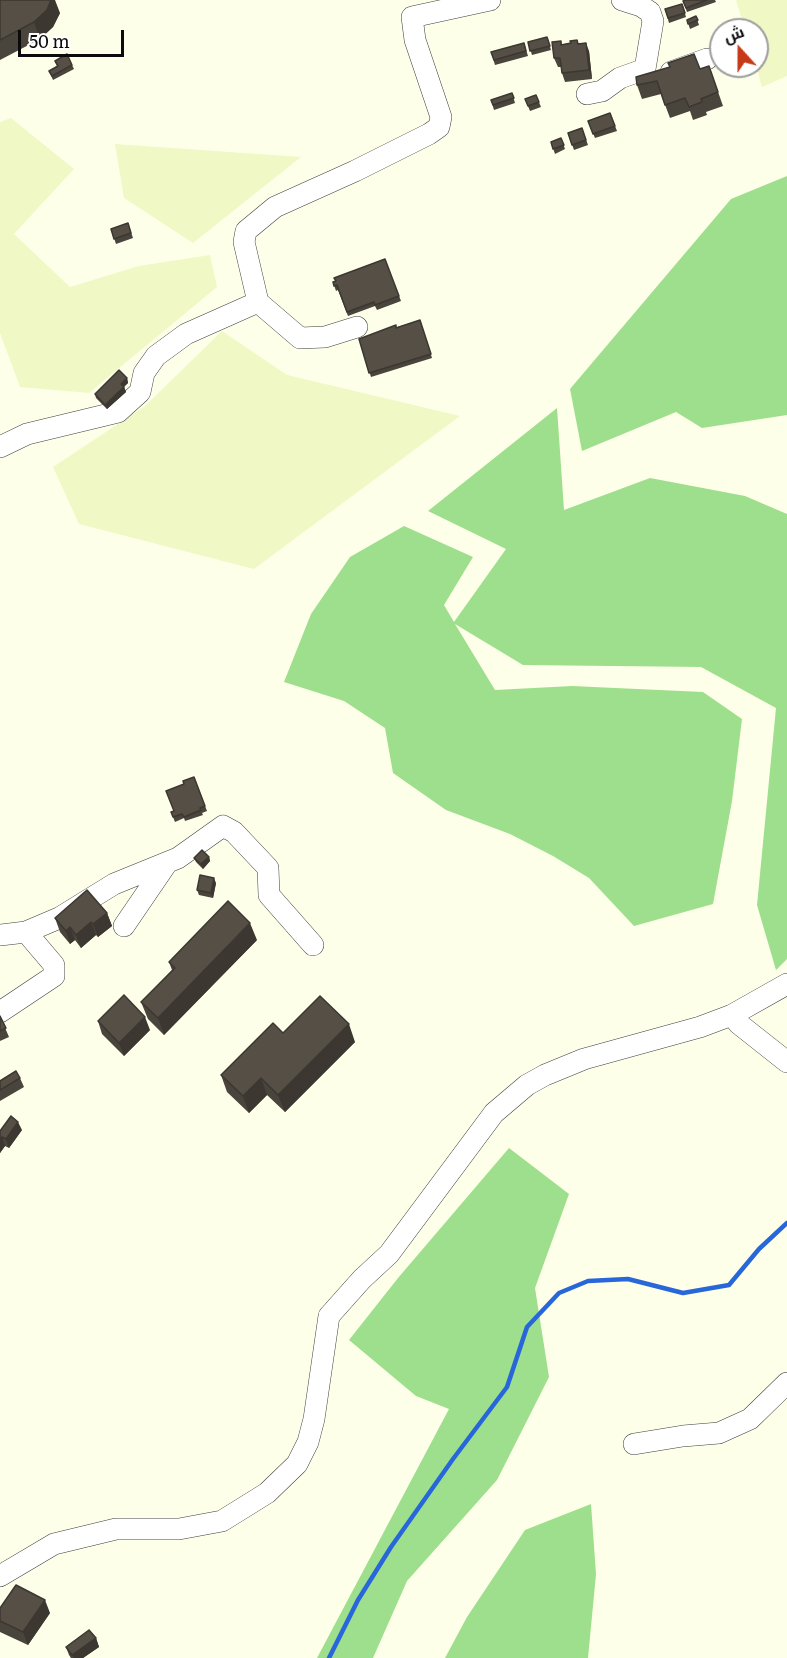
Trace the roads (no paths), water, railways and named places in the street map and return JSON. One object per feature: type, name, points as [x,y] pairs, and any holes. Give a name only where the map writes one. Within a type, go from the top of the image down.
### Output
[{"type":"street","points":[[357,327],[325,337],[300,338],[258,302],[244,242],[246,231],[275,207],[365,166],[439,127],[441,117],[415,40],[412,17],[490,0]]},
{"type":"street","points":[[622,0],[651,12],[653,21],[645,69]]},
{"type":"street","points":[[587,94],[602,91],[620,78],[645,69],[652,73],[670,73],[707,59]]},
{"type":"street","points":[[0,447],[27,434],[118,412],[140,392],[144,373],[156,356],[186,334],[258,302]]},
{"type":"street","points":[[0,935],[26,932],[59,918],[114,884],[178,858],[223,825],[234,832],[268,868],[269,895],[313,945]]},
{"type":"street","points":[[124,926],[166,863]]},
{"type":"street","points":[[0,1012],[54,976],[54,965],[26,932]]},
{"type":"street","points":[[0,1576],[54,1544],[116,1529],[179,1529],[222,1521],[267,1493],[297,1464],[308,1442],[315,1419],[329,1316],[388,1254],[494,1113],[527,1085],[563,1067],[624,1047],[700,1027],[732,1015],[787,984]]},
{"type":"street","points":[[732,1015],[787,1062]]},
{"type":"street","points":[[634,1444],[719,1433],[750,1419],[787,1383]]},
{"type":"waterway","points":[[329,1658],[358,1600],[391,1547],[507,1387],[527,1327],[559,1293],[588,1281],[628,1279],[683,1293],[729,1285],[759,1249],[787,1223]]}]
